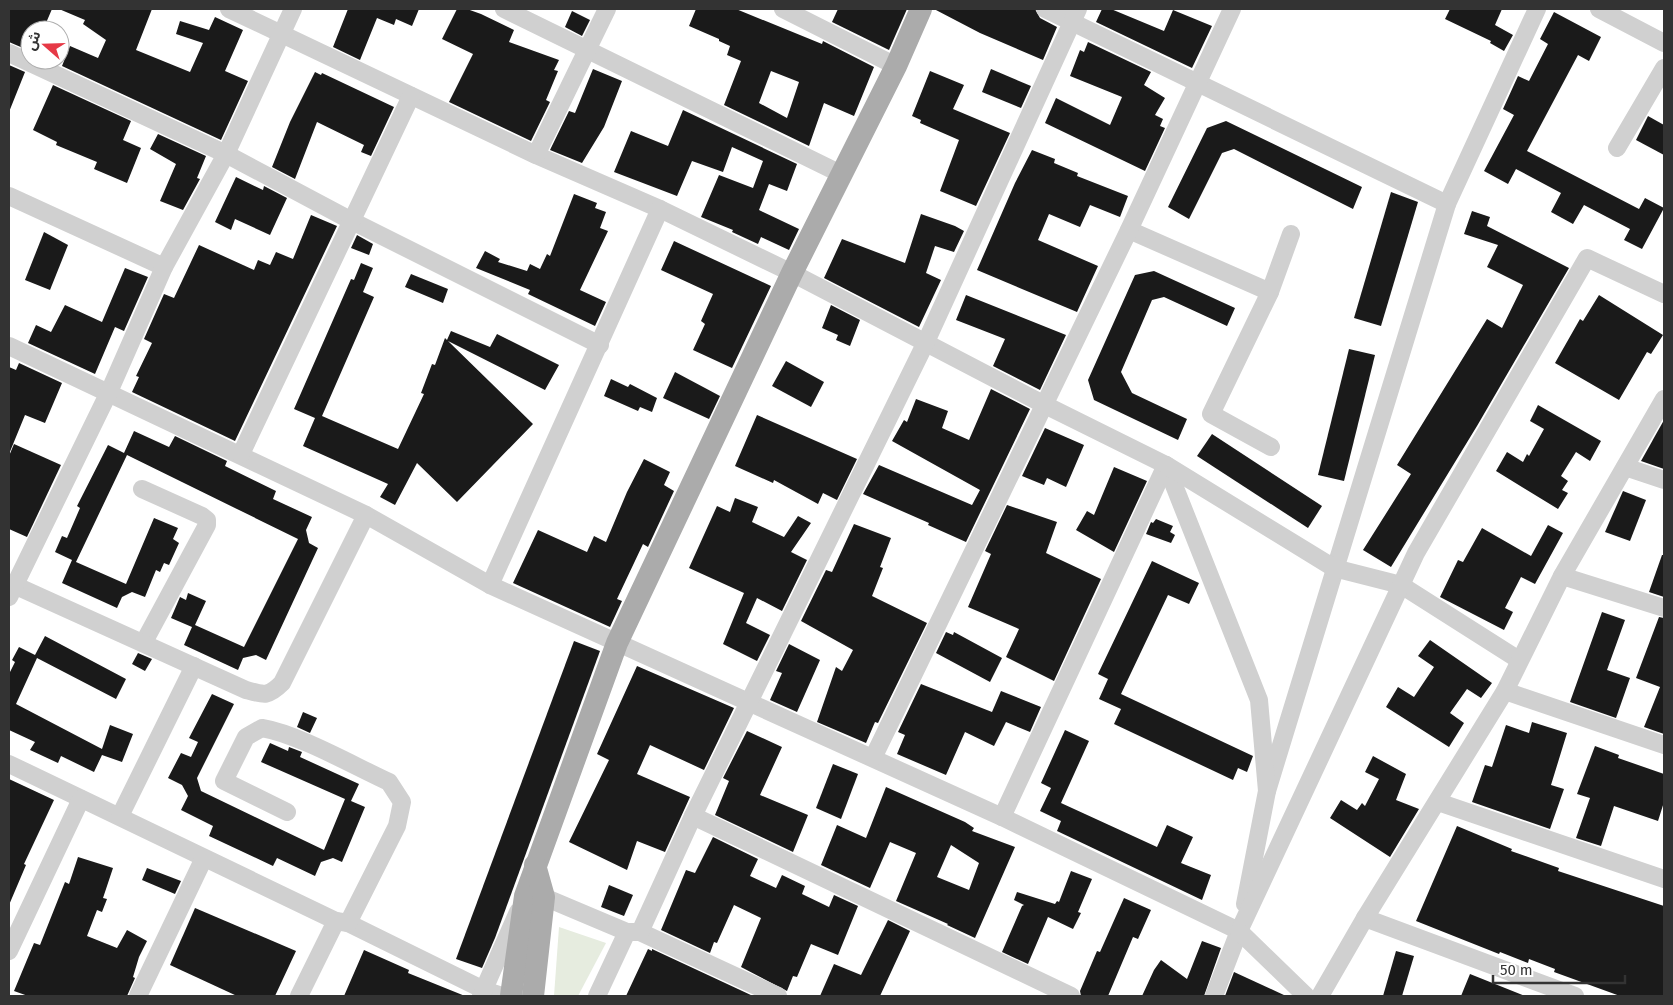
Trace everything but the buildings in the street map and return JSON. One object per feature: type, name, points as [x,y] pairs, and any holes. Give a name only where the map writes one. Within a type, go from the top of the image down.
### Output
[{"type":"main road","points":[[533,996],[535,865],[617,643],[792,273],[896,66],[922,9]]},
{"type":"main road","points":[[510,996],[534,896]]},
{"type":"street","points":[[229,9],[281,32],[536,155],[660,209],[792,273],[924,344],[1166,465],[1334,568],[1401,585],[1519,660]]},
{"type":"street","points":[[293,9],[226,154],[164,267],[109,392],[12,591],[144,642],[246,690],[263,695],[272,693],[282,683],[366,515]]},
{"type":"street","points":[[504,9],[841,174]]},
{"type":"street","points":[[536,155],[607,9]]},
{"type":"street","points":[[783,9],[896,66]]},
{"type":"street","points":[[1045,9],[1075,15],[1196,82],[1447,204]]},
{"type":"street","points":[[873,758],[1045,406],[1232,9]]},
{"type":"street","points":[[1239,931],[1267,791],[1447,204],[1537,9]]},
{"type":"street","points":[[1599,9],[1664,43]]},
{"type":"street","points":[[597,996],[634,932],[693,816],[924,344],[1075,15]]},
{"type":"street","points":[[9,53],[226,154],[350,220],[600,345]]},
{"type":"street","points":[[1617,148],[1664,68]]},
{"type":"street","points":[[241,454],[350,220],[411,96]]},
{"type":"street","points":[[9,196],[164,267]]},
{"type":"street","points":[[490,585],[660,209]]},
{"type":"street","points":[[1129,230],[1270,292]]},
{"type":"street","points":[[1271,448],[1211,414],[1270,292],[1291,234]]},
{"type":"street","points":[[1214,996],[1239,931],[1416,553],[1587,258],[1664,294]]},
{"type":"street","points":[[9,346],[241,454],[366,515],[490,585],[1002,817],[1239,931],[1306,996]]},
{"type":"street","points":[[1320,996],[1365,918],[1505,691],[1562,576],[1664,399]]},
{"type":"street","points":[[1166,465],[1259,700],[1267,791]]},
{"type":"street","points":[[1002,817],[1166,465]]},
{"type":"street","points":[[1626,467],[1664,480]]},
{"type":"street","points":[[142,490],[202,516],[207,520],[208,525],[144,642]]},
{"type":"street","points":[[1562,576],[1664,608]]},
{"type":"street","points":[[120,816],[194,666]]},
{"type":"street","points":[[1505,691],[1664,745]]},
{"type":"street","points":[[287,812],[224,781],[246,737],[262,728],[274,730],[389,782],[395,788],[402,802],[397,826],[299,996]]},
{"type":"street","points":[[9,764],[342,922],[482,993],[502,996]]},
{"type":"street","points":[[9,951],[80,799]]},
{"type":"street","points":[[1438,802],[1664,879]]},
{"type":"street","points":[[693,816],[1071,996]]},
{"type":"street","points":[[138,996],[204,858]]},
{"type":"street","points":[[482,993],[534,896],[634,932],[778,996]]},
{"type":"street","points":[[1365,918],[1573,996]]},
{"type":"shaded area","points":[[559,927],[606,943],[578,996],[554,996]]}]
